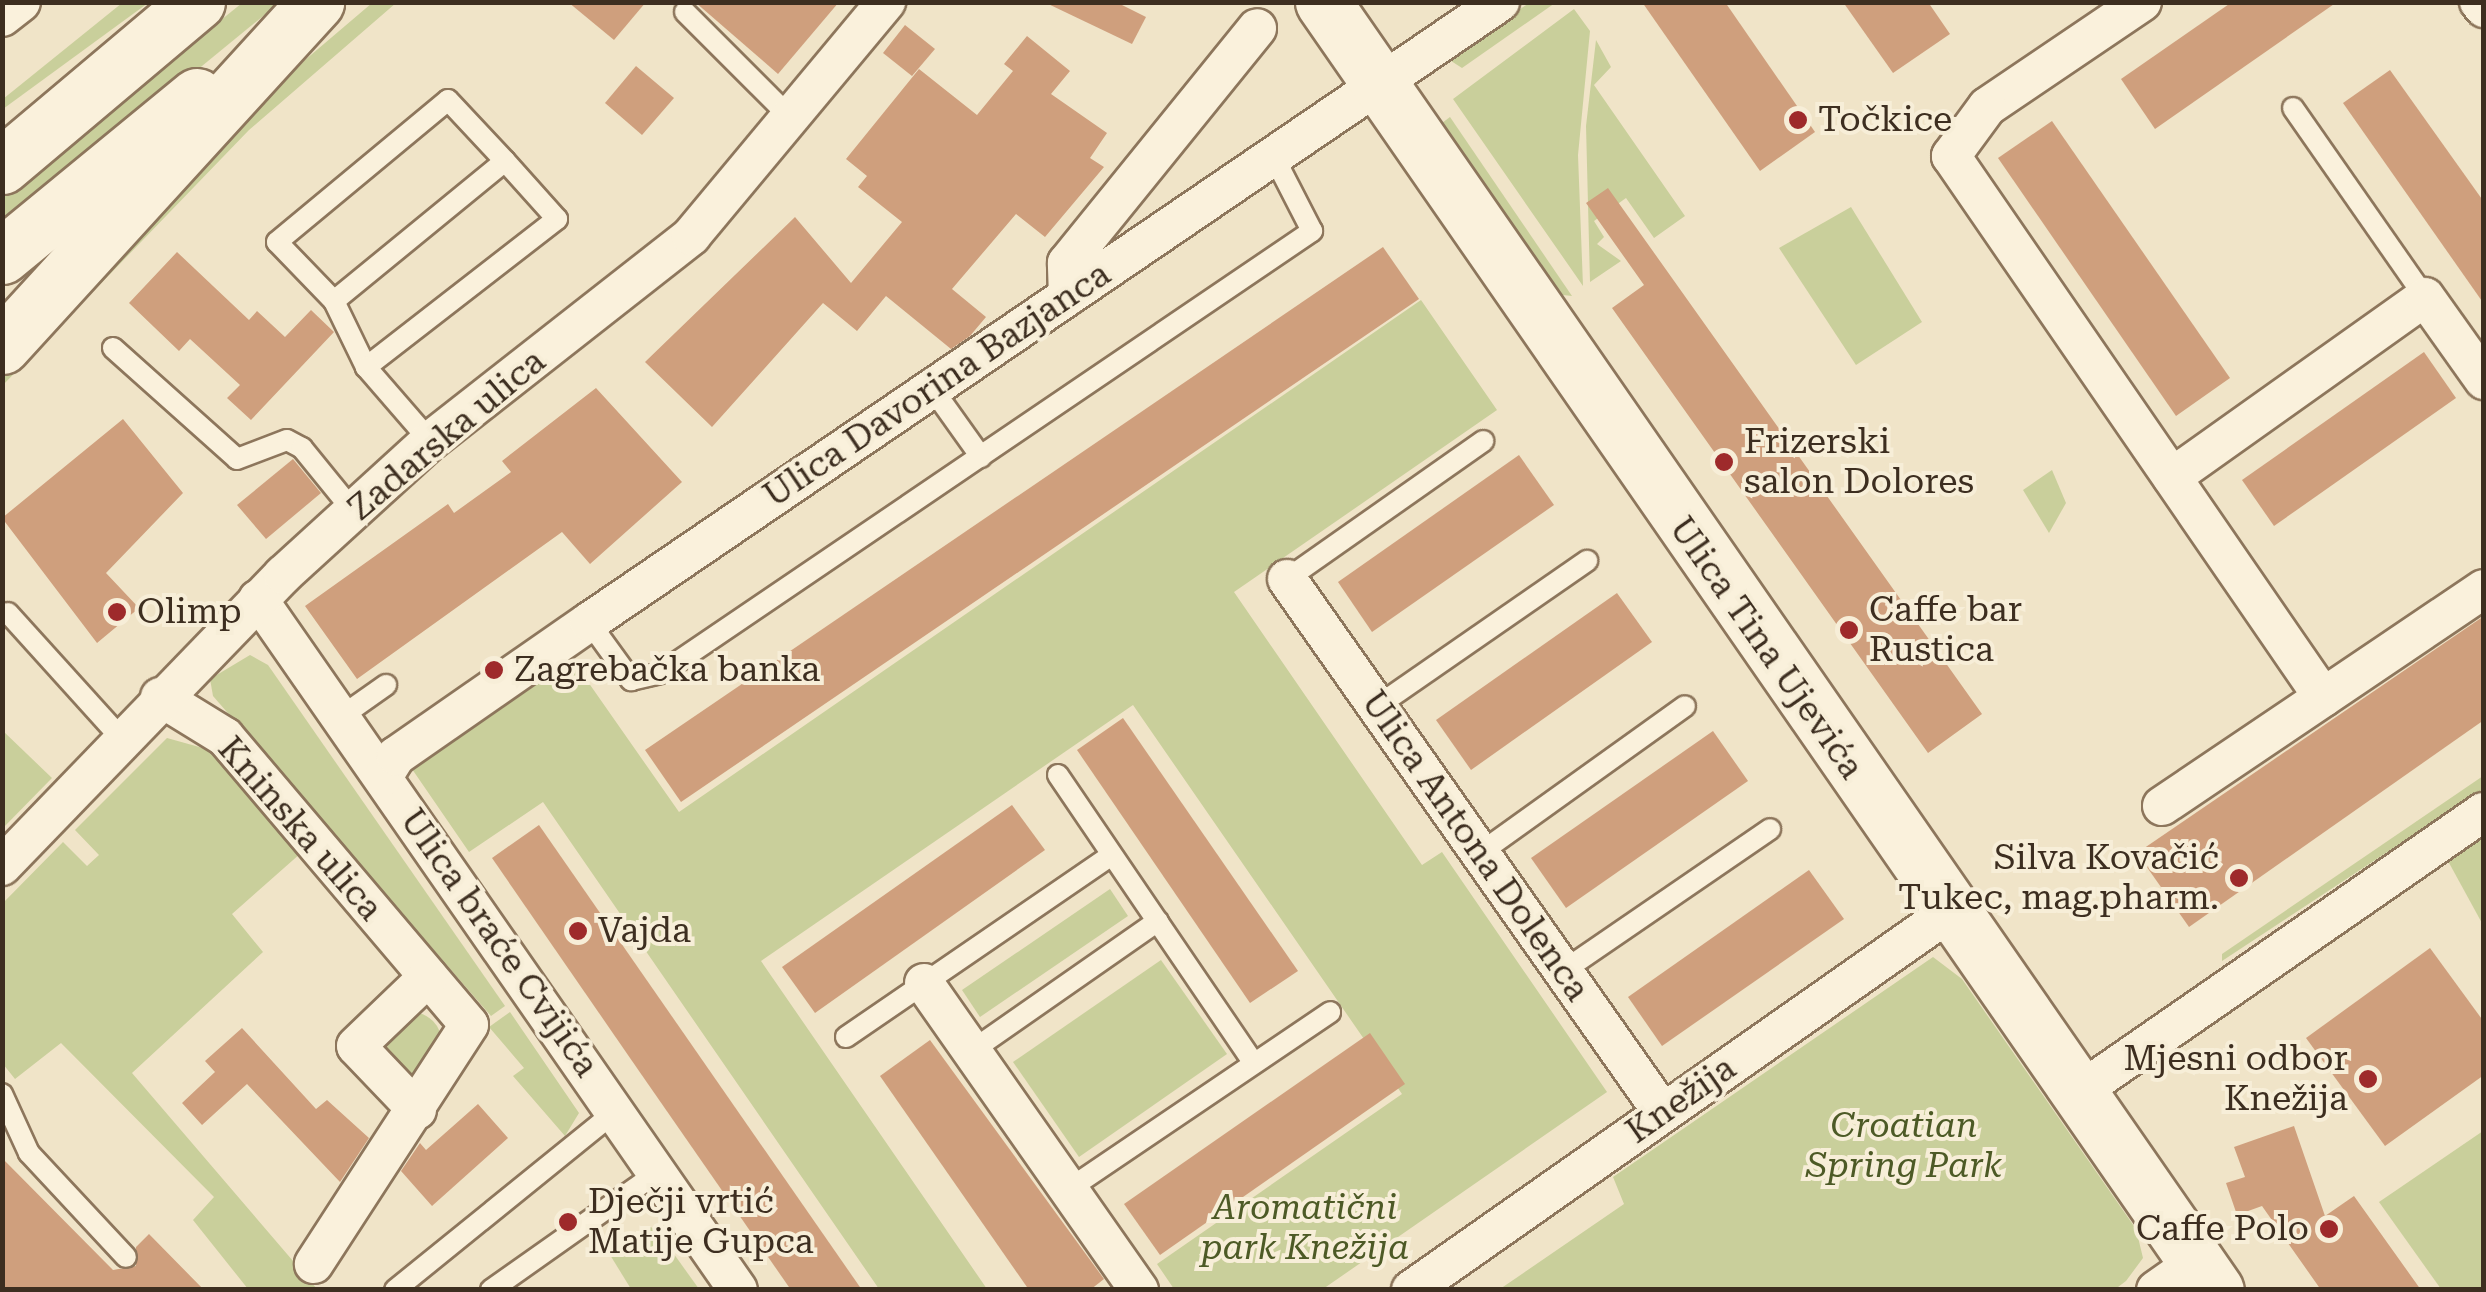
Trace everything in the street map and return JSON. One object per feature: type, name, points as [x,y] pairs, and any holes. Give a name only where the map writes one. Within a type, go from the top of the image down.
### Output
[{"type":"street","points":[[2,18],[22,2]]},
{"type":"street","points":[[2,127],[184,2]]},
{"type":"street","points":[[2,166],[197,2]]},
{"type":"street","points":[[2,256],[313,2]]},
{"type":"street","points":[[2,346],[313,2]]},
{"type":"street","name":"Zadarska ulica","points":[[2,866],[258,598],[430,441],[644,281],[793,120],[886,2]]},
{"type":"street","name":"Ulica Tina Ujevića","points":[[1323,2],[1378,87],[2079,1092],[2189,1280]]},
{"type":"street","name":"Ulica Davorina Bazjanca","points":[[383,777],[396,756],[589,622],[1276,159],[1500,2]]},
{"type":"street","points":[[2142,2],[1987,107],[1951,156],[2323,697]]},
{"type":"street","points":[[1068,296],[1066,263],[1256,28]]},
{"type":"street","points":[[2172,477],[2426,297],[2484,380]]},
{"type":"street","name":"Ulica Antona Dolenca","points":[[1287,579],[1663,1112]]},
{"type":"street","points":[[2162,806],[2484,589]]},
{"type":"street","name":"Ulica braće Cvijića","points":[[258,598],[738,1290]]},
{"type":"street","name":"Kninska ulica","points":[[160,697],[224,737],[469,1025],[418,1110],[314,1264]]},
{"type":"street","points":[[2079,1092],[2484,812]]},
{"type":"street","name":"Knežija","points":[[1410,1290],[1951,911]]},
{"type":"street","points":[[418,1110],[356,1046],[428,977]]},
{"type":"street","points":[[924,984],[1066,1191],[1140,1290]]},
{"type":"lane","points":[[685,12],[793,120]]},
{"type":"lane","points":[[366,367],[557,219],[448,100],[277,242],[334,302],[366,367],[430,441]]},
{"type":"lane","points":[[2293,108],[2426,297]]},
{"type":"lane","points":[[589,622],[631,680],[661,674],[1312,231],[1276,159]]},
{"type":"lane","points":[[334,302],[505,161]]},
{"type":"lane","points":[[113,348],[237,459],[286,440],[302,448],[354,512]]},
{"type":"lane","points":[[934,391],[982,457]]},
{"type":"lane","points":[[1287,579],[1483,441]]},
{"type":"lane","points":[[1376,707],[1587,561]]},
{"type":"lane","points":[[8,613],[121,738]]},
{"type":"lane","points":[[342,716],[386,685]]},
{"type":"lane","points":[[1480,852],[1685,706]]},
{"type":"lane","points":[[1058,775],[1254,1063]]},
{"type":"lane","points":[[1563,971],[1770,829]]},
{"type":"lane","points":[[846,1037],[1112,855]]},
{"type":"lane","points":[[970,1052],[1158,921]]},
{"type":"lane","points":[[1066,1191],[1330,1012]]},
{"type":"lane","points":[[2,1094],[29,1152],[126,1258]]},
{"type":"lane","points":[[395,1290],[616,1111]]},
{"type":"lane","points":[[491,1290],[658,1172]]},
{"type":"green space","points":[[122,3],[148,3],[3,109],[3,99]]},
{"type":"green space","points":[[242,3],[279,3],[3,229],[3,197]]},
{"type":"green space","points":[[372,3],[396,3],[249,130],[3,385],[2,365],[271,89]]},
{"type":"green space","points":[[1529,3],[1555,3],[1462,68],[1448,59]]},
{"type":"green space","points":[[1574,9],[1590,31],[1578,155],[1583,286],[1453,99]]},
{"type":"green space","points":[[1596,40],[1611,67],[1594,85],[1685,216],[1654,238],[1626,198],[1594,221],[1604,237],[1597,244],[1621,261],[1590,282],[1586,126]]},
{"type":"green space","points":[[1450,117],[1572,296],[1554,294],[1438,126]]},
{"type":"green space","points":[[1851,207],[1922,322],[1856,365],[1779,248]]},
{"type":"green space","name":"Aromatični park Knežija","points":[[1421,300],[1497,410],[1234,592],[1422,865],[1442,852],[1607,1092],[1323,1289],[1174,1289],[1157,1264],[1402,1094],[1133,705],[761,961],[987,1289],[879,1289],[543,802],[469,852],[412,769],[572,659],[679,812]]},
{"type":"green space","points":[[2052,470],[2066,503],[2049,533],[2023,490]]},
{"type":"green space","points":[[250,655],[268,665],[505,1006],[491,1016],[213,696],[210,679]]},
{"type":"green space","points":[[2,730],[52,778],[3,828],[2,828]]},
{"type":"green space","points":[[167,738],[210,750],[301,853],[232,914],[263,952],[132,1073],[317,1289],[248,1289],[193,1220],[214,1197],[61,1043],[15,1079],[3,1064],[2,904],[63,842],[87,866],[99,855],[75,830]]},
{"type":"green space","points":[[2483,776],[2483,789],[2222,961],[2222,954]]},
{"type":"green space","points":[[2483,837],[2483,925],[2448,861]]},
{"type":"green space","points":[[1110,889],[1128,916],[980,1017],[962,990]]},
{"type":"green space","name":"Croatian Spring Park","points":[[1933,957],[1962,979],[2136,1229],[2143,1258],[2126,1281],[2114,1290],[1500,1289],[1624,1204],[1613,1177]]},
{"type":"green space","points":[[1161,960],[1227,1054],[1079,1157],[1013,1062]]},
{"type":"green space","points":[[411,1012],[433,1021],[442,1043],[433,1065],[411,1074],[389,1065],[380,1043],[389,1021]]},
{"type":"green space","points":[[510,1012],[579,1113],[565,1136],[513,1076],[524,1068],[489,1027]]},
{"type":"green space","points":[[2483,1131],[2483,1289],[2441,1289],[2379,1202]]},
{"type":"green space","points":[[651,1227],[699,1289],[631,1289],[607,1250]]},
{"type":"building","points":[[568,2],[646,2],[614,40]]},
{"type":"building","points":[[695,2],[839,2],[778,74]]},
{"type":"building","points":[[1044,2],[1116,2],[1146,17],[1132,44]]},
{"type":"building","points":[[1642,2],[1725,2],[1815,132],[1760,171]]},
{"type":"building","points":[[1843,2],[1928,2],[1950,34],[1893,73]]},
{"type":"building","points":[[2232,2],[2337,2],[2155,129],[2121,79]]},
{"type":"building","points":[[905,25],[935,49],[912,76],[883,53]]},
{"type":"building","points":[[1027,36],[1070,71],[1051,94],[1107,133],[1090,158],[1104,167],[1045,237],[1016,214],[952,289],[986,317],[970,336],[951,349],[886,296],[857,331],[823,303],[712,427],[645,362],[795,217],[851,283],[902,222],[858,187],[867,176],[846,159],[919,69],[977,115],[1013,71],[1004,64]]},
{"type":"building","points":[[636,66],[674,98],[642,135],[605,103]]},
{"type":"building","points":[[2390,70],[2484,202],[2484,304],[2343,103]]},
{"type":"building","points":[[2052,121],[2230,378],[2176,416],[1998,158]]},
{"type":"building","points":[[1608,188],[1982,714],[1928,753],[1612,308],[1644,285],[1586,203]]},
{"type":"building","points":[[1383,247],[1419,299],[681,802],[645,750]]},
{"type":"building","points":[[177,252],[249,320],[257,311],[285,337],[311,310],[334,332],[251,420],[227,398],[240,385],[190,339],[179,351],[129,303]]},
{"type":"building","points":[[2424,352],[2456,398],[2274,526],[2242,480]]},
{"type":"building","points":[[596,388],[682,482],[590,564],[562,532],[357,679],[305,606],[448,504],[454,513],[511,472],[502,461]]},
{"type":"building","points":[[123,419],[183,493],[106,573],[139,608],[97,643],[2,518]]},
{"type":"building","points":[[1519,455],[1554,505],[1372,632],[1338,582]]},
{"type":"building","points":[[293,459],[321,493],[266,539],[237,505]]},
{"type":"building","points":[[1617,593],[1652,642],[1471,770],[1436,720]]},
{"type":"building","points":[[2484,616],[2484,720],[2189,927],[2137,853]]},
{"type":"building","points":[[1123,718],[1298,971],[1250,1003],[1077,750]]},
{"type":"building","points":[[1713,731],[1748,781],[1566,908],[1531,858]]},
{"type":"building","points":[[1012,805],[1045,850],[815,1013],[782,967]]},
{"type":"building","points":[[539,825],[862,1290],[791,1290],[492,858]]},
{"type":"building","points":[[1809,870],[1844,919],[1662,1046],[1628,997]]},
{"type":"building","points":[[2430,948],[2484,1022],[2484,1075],[2385,1146],[2306,1038]]},
{"type":"building","points":[[242,1028],[316,1109],[327,1100],[369,1138],[340,1182],[247,1084],[202,1125],[182,1103],[215,1072],[205,1061]]},
{"type":"building","points":[[1370,1033],[1405,1084],[1160,1255],[1124,1204]]},
{"type":"building","points":[[930,1040],[1104,1279],[1090,1290],[1029,1290],[880,1076]]},
{"type":"building","points":[[478,1104],[508,1138],[432,1206],[401,1171],[420,1143],[426,1150]]},
{"type":"building","points":[[2294,1126],[2325,1216],[2354,1196],[2421,1290],[2321,1290],[2262,1206],[2237,1215],[2226,1183],[2245,1177],[2234,1147]]},
{"type":"building","points":[[2,1158],[113,1270],[136,1266],[136,1247],[149,1234],[204,1290],[2,1290]]},
{"type":"place","name":"Točkice","points":[[1798,120]]},
{"type":"place","name":"Frizerski salon Dolores","points":[[1724,462]]},
{"type":"place","name":"Olimp","points":[[117,612]]},
{"type":"place","name":"Caffe bar Rustica","points":[[1849,630]]},
{"type":"place","name":"Zagrebačka banka","points":[[494,670]]},
{"type":"place","name":"Silva Kovačić Tukec, mag.pharm.","points":[[2239,878]]},
{"type":"place","name":"Vajda","points":[[578,931]]},
{"type":"place","name":"Mjesni odbor Knežija","points":[[2368,1079]]},
{"type":"place","name":"Dječji vrtić Matije Gupca","points":[[568,1222]]},
{"type":"place","name":"Caffe Polo","points":[[2329,1229]]}]
